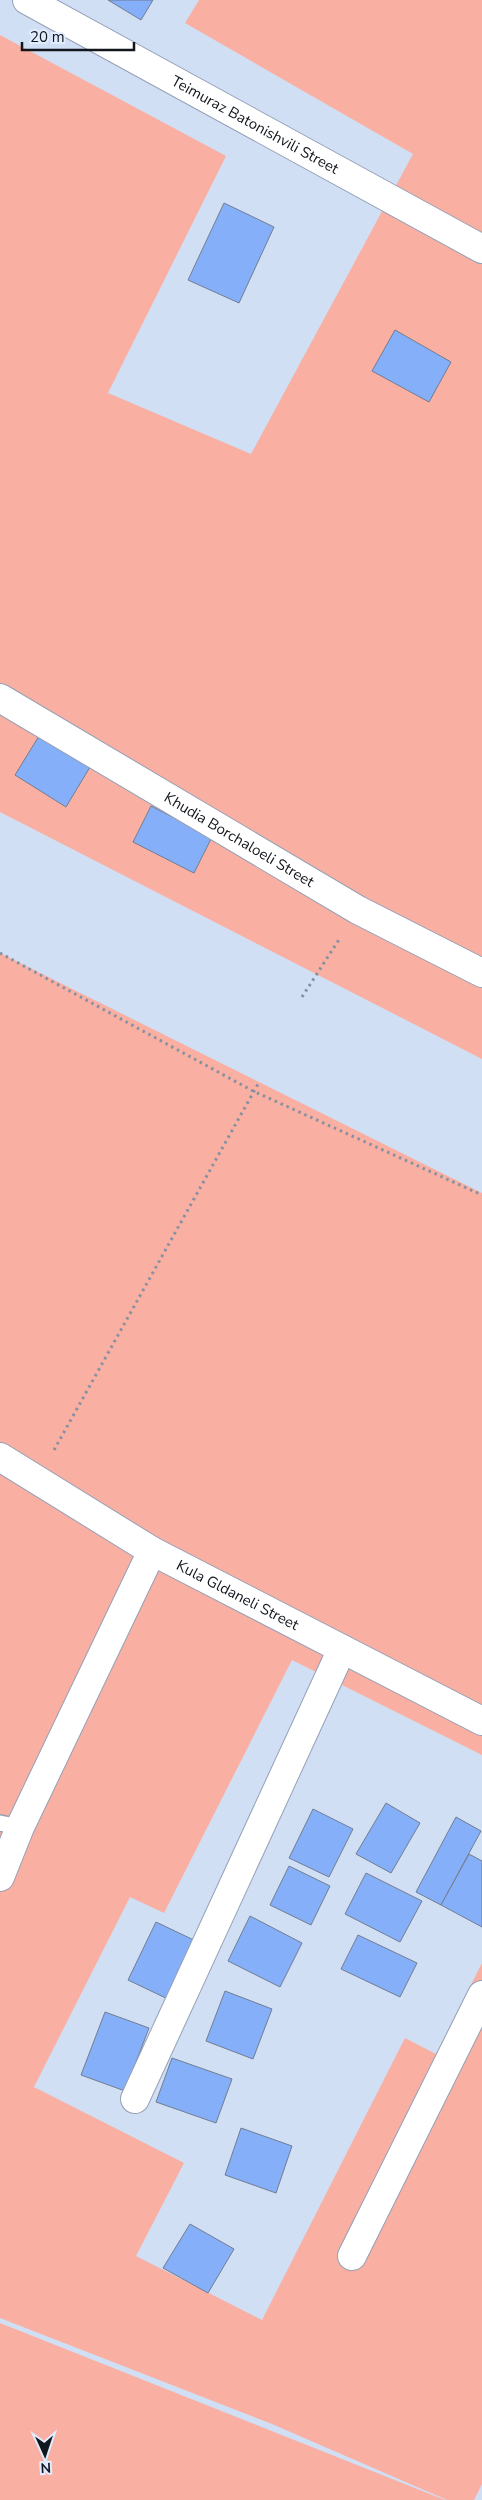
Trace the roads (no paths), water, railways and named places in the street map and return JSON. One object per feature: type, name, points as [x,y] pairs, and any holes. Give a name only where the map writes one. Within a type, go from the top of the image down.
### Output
[{"type":"street","name":"Teimuraz Batonishvili Street","points":[[28,0],[482,249]]},
{"type":"street","name":"Khudia Borchaloeli Street","points":[[0,698],[358,910],[482,973]]},
{"type":"street","name":"Kula Gldaneli Street","points":[[0,1457],[152,1551],[482,1721]]},
{"type":"street","points":[[0,1877],[10,1825],[152,1551]]},
{"type":"street","points":[[135,2100],[342,1649]]},
{"type":"street","points":[[352,2256],[482,1995]]}]
